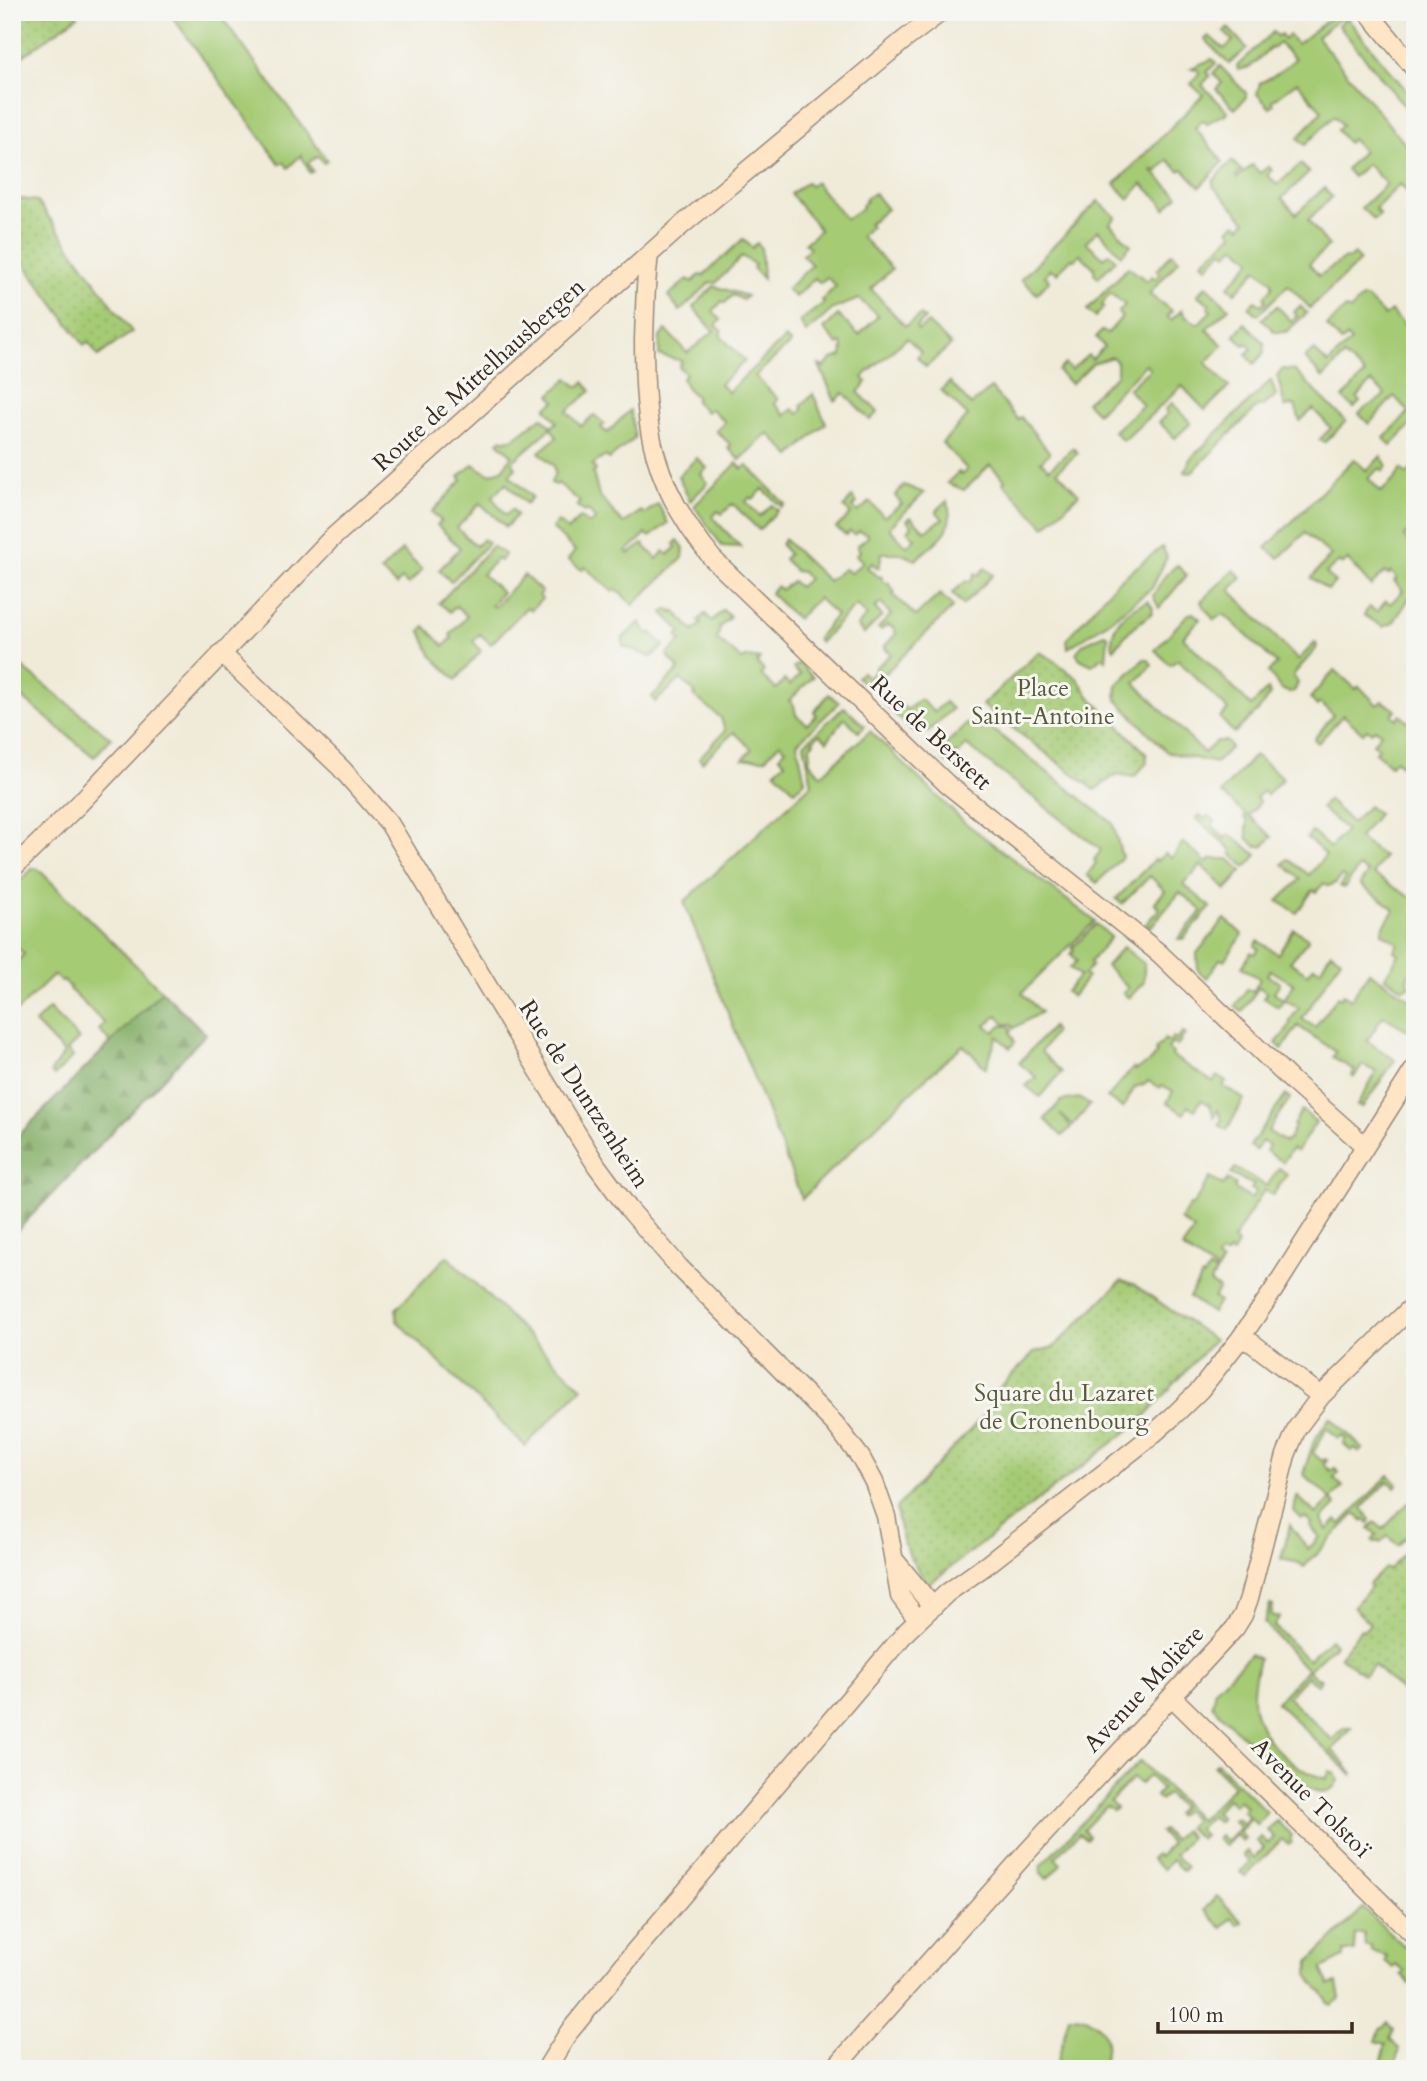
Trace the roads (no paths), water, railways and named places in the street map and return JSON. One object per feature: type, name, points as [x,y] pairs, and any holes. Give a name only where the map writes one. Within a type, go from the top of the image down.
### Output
[{"type":"street","name":"Route de Mittelhausbergen","points":[[12,869],[78,805],[330,540],[649,255],[822,107],[941,12]]},
{"type":"street","points":[[1368,12],[1415,69]]},
{"type":"street","name":"Rue de Berstett","points":[[649,255],[645,286],[644,383],[648,428],[659,469],[672,498],[712,558],[947,784],[1159,953],[1293,1082],[1365,1146]]},
{"type":"street","name":"Rue de Duntzenheim","points":[[221,653],[341,768],[389,823],[597,1166],[628,1208],[679,1267],[835,1424],[861,1458],[880,1496],[896,1562],[900,1596],[918,1620]]},
{"type":"street","points":[[546,2069],[569,2032],[647,1936],[918,1620],[947,1593],[988,1564],[1170,1419],[1200,1390],[1241,1338],[1415,1068]]},
{"type":"street","name":"Avenue Molière","points":[[834,2069],[1062,1813],[1235,1628],[1243,1615],[1289,1448],[1297,1428],[1321,1396],[1415,1304]]},
{"type":"street","points":[[1241,1338],[1252,1343],[1321,1396]]},
{"type":"street","name":"Rue de Duntzenheim","points":[[896,1562],[933,1607]]},
{"type":"street","name":"Avenue Tolstoï","points":[[1172,1697],[1415,1936]]},
{"type":"park label","name":"Place Saint-Antoine","points":[[1043,702]]},
{"type":"park label","name":"Square du Lazaret de Cronenbourg","points":[[1064,1407]]}]
